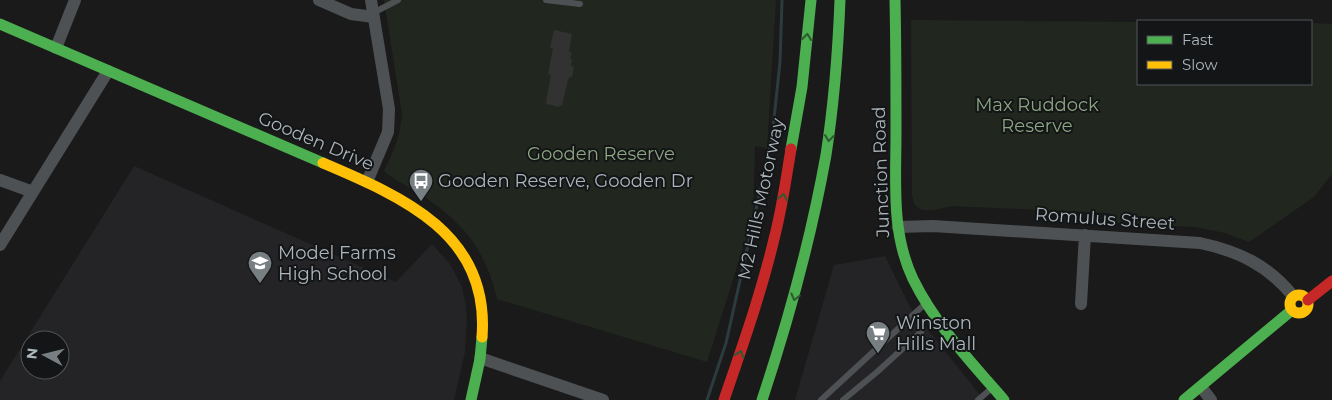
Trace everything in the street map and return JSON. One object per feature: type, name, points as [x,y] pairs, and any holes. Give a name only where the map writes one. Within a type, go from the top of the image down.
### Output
[{"type":"main road","name":"M2 Hills Motorway","points":[[724,400],[750,324],[781,209],[802,87],[811,0]]},
{"type":"main road","points":[[762,400],[792,308],[813,224],[828,147],[835,90],[840,0]]},
{"type":"main road","name":"Junction Road","points":[[895,0],[896,194],[898,227],[903,252],[913,278],[938,320],[1004,400]]},
{"type":"main road","name":"Gooden Drive","points":[[0,24],[367,182],[408,203],[428,217],[454,240],[464,254],[476,278],[482,299],[483,332],[476,382],[471,400]]},
{"type":"main road","points":[[1308,300],[1318,290],[1332,281]]},
{"type":"main road","points":[[1301,294],[1308,300],[1308,307],[1304,312],[1300,314],[1292,310],[1290,302],[1293,296],[1301,294]]},
{"type":"main road","points":[[1184,400],[1292,310]]},
{"type":"street","points":[[56,48],[75,0]]},
{"type":"street","points":[[319,0],[351,14],[373,10],[389,110],[389,121],[388,132],[367,182]]},
{"type":"street","points":[[0,245],[108,71]]},
{"type":"street","points":[[0,180],[33,192]]},
{"type":"street","name":"Romulus Street","points":[[898,227],[933,226],[1200,243],[1218,247],[1247,258],[1274,277],[1293,296]]},
{"type":"street","points":[[1081,304],[1085,235]]},
{"type":"street","points":[[480,358],[603,400]]},
{"type":"street","points":[[1201,387],[1211,400]]},
{"type":"lane","points":[[373,10],[398,0]]},
{"type":"lane","points":[[546,0],[580,4]]},
{"type":"lane","points":[[821,400],[927,302]]},
{"type":"lane","points":[[843,400],[921,332]]},
{"type":"lane","points":[[978,400],[993,387]]},
{"type":"shaded area","name":"Model Farms High School","points":[[134,166],[396,282],[432,244],[450,264],[462,287],[467,317],[465,352],[454,400],[0,400],[0,381],[20,349],[20,380],[70,380],[70,330],[32,330]]},
{"type":"shaded area","name":"Winston Hills Mall","points":[[885,256],[910,307],[984,400],[795,400],[834,265]]},
{"type":"green space","name":"Gooden Reserve","points":[[384,0],[776,0],[767,148],[755,146],[753,216],[707,362],[497,299],[486,264],[469,236],[433,203],[384,171],[396,143],[402,114]]},
{"type":"green space","name":"Max Ruddock Reserve","points":[[911,20],[1137,22],[1137,85],[1312,85],[1312,23],[1332,24],[1332,174],[1314,197],[1249,242],[1225,233],[1195,227],[1117,223],[1109,213],[952,206],[926,210],[917,207],[912,195]]},
{"type":"building","points":[[554,30],[572,34],[569,52],[572,53],[570,59],[572,59],[571,66],[574,67],[572,77],[568,79],[562,106],[560,105],[559,107],[547,104],[546,102],[551,75],[548,74],[553,48],[550,48]]},
{"type":"waterway","points":[[707,400],[726,343],[772,138],[780,62],[782,0]]},
{"type":"traffic: fast","points":[[791,149],[802,87],[811,0]]},
{"type":"traffic: fast","points":[[762,400],[799,278],[820,186],[833,97],[840,0]]},
{"type":"traffic: fast","points":[[895,0],[896,207],[901,244],[913,279],[932,312],[954,342],[1004,400]]},
{"type":"traffic: fast","points":[[0,24],[323,163]]},
{"type":"traffic: fast","points":[[1184,400],[1292,310]]},
{"type":"traffic: fast","points":[[471,400],[480,359],[482,337]]},
{"type":"traffic: slow","points":[[323,163],[383,190],[411,206],[436,224],[456,246],[472,271],[481,301],[482,337]]},
{"type":"traffic: slow","points":[[1295,295],[1303,295],[1308,300],[1308,304],[1306,311],[1295,313],[1290,308],[1290,300],[1295,295]]},
{"type":"traffic: jam","points":[[724,400],[769,260],[784,194],[791,149]]},
{"type":"traffic: jam","points":[[1308,300],[1332,281]]},
{"type":"place","name":"Gooden Reserve, Gooden Dr","points":[[421,202]]},
{"type":"place","name":"Model Farms High School","points":[[260,284]]},
{"type":"place","name":"Winston Hills Mall","points":[[878,354]]}]
